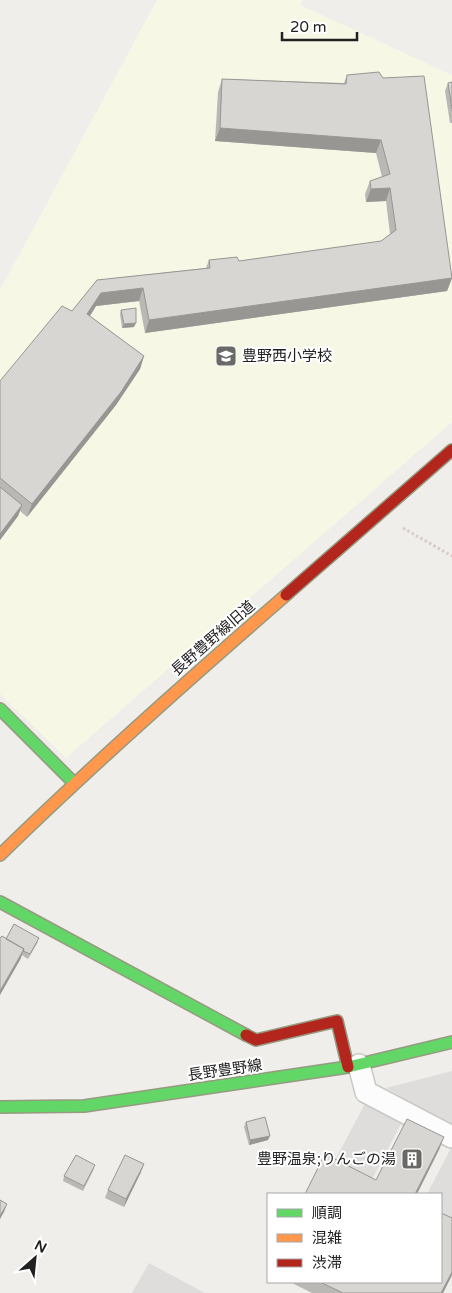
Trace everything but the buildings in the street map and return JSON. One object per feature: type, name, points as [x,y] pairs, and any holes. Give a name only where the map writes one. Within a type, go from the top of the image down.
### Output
[{"type":"street","name":"長野豊野線旧道","points":[[0,855],[157,706],[452,450]]},
{"type":"street","points":[[0,709],[74,783]]},
{"type":"street","points":[[0,902],[256,1040],[337,1021],[353,1066],[366,1092],[452,1137]]},
{"type":"street","name":"長野豊野線","points":[[0,1107],[84,1106],[353,1066],[452,1042]]},
{"type":"path","points":[[378,514],[452,556]]},
{"type":"shaded area","name":"豊野西小学校","points":[[157,0],[303,0],[300,5],[452,75],[452,422],[66,758],[0,694],[0,290]]},
{"type":"shaded area","points":[[452,1071],[452,1126],[386,1088]]},
{"type":"shaded area","points":[[367,1100],[403,1120],[369,1185],[332,1166]]},
{"type":"shaded area","points":[[452,1146],[452,1226],[442,1221],[442,1193],[428,1193]]},
{"type":"shaded area","points":[[149,1263],[205,1293],[132,1293]]},
{"type":"traffic: fast","points":[[0,709],[74,783]]},
{"type":"traffic: fast","points":[[0,902],[246,1035]]},
{"type":"traffic: fast","points":[[0,1107],[84,1106],[348,1067],[452,1042]]},
{"type":"traffic: slow","points":[[0,855],[141,723],[286,595]]},
{"type":"traffic: jam","points":[[286,595],[452,450]]},
{"type":"traffic: jam","points":[[246,1035],[256,1040],[337,1021],[348,1067]]},
{"type":"place","name":"豊野西小学校","points":[[226,356]]},
{"type":"place","name":"豊野温泉;りんごの湯","points":[[412,1159]]}]
